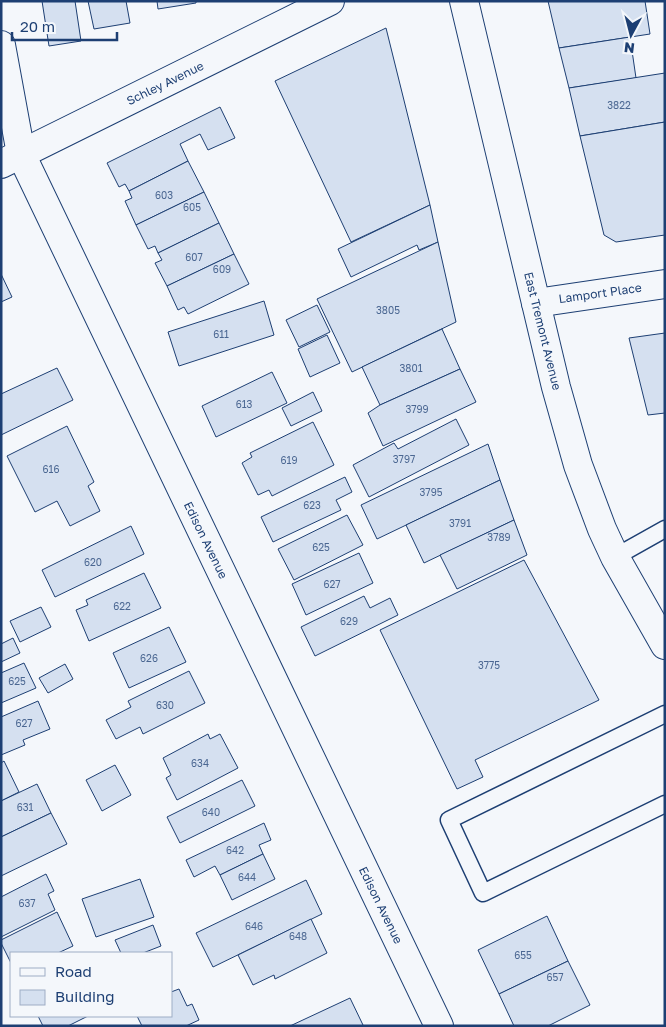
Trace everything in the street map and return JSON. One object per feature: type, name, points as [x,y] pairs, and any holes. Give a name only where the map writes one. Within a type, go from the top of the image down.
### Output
[{"type":"street","name":"Schley Avenue","points":[[11,159],[330,1]]},
{"type":"street","name":"East Tremont Avenue","points":[[464,1],[559,396],[578,465],[602,529],[615,557],[665,645]]},
{"type":"street","name":"Edison Avenue","points":[[1,45],[11,159],[439,1026]]},
{"type":"street","name":"Lamport Place","points":[[536,302],[665,284]]},
{"type":"lane","points":[[615,557],[665,529]]},
{"type":"lane","points":[[665,714],[449,820],[482,893],[665,804]]},
{"type":"building","points":[[42,1],[75,1],[81,41],[49,46]]},
{"type":"building","points":[[88,1],[126,1],[130,23],[94,29]]},
{"type":"building","points":[[157,1],[196,1],[196,3],[158,9]]},
{"type":"building","points":[[548,1],[645,1],[650,34],[559,48]]},
{"type":"building","points":[[386,28],[430,205],[351,242],[275,81]]},
{"type":"building","points":[[630,37],[636,78],[569,88],[559,48]]},
{"type":"building","points":[[665,73],[665,122],[580,136],[569,88]]},
{"type":"building","points":[[220,107],[235,138],[208,150],[200,134],[180,144],[188,161],[129,191],[125,184],[119,187],[107,163]]},
{"type":"building","points":[[665,122],[665,235],[616,242],[604,235],[580,136]]},
{"type":"building","points":[[188,161],[204,192],[136,225],[125,201],[132,198],[129,191]]},
{"type":"building","points":[[204,192],[219,223],[158,253],[155,246],[148,249],[136,225]]},
{"type":"building","points":[[430,205],[438,242],[419,250],[417,245],[351,277],[338,249]]},
{"type":"building","points":[[219,223],[234,254],[167,286],[155,263],[162,260],[158,253]]},
{"type":"building","points":[[438,242],[456,322],[352,372],[317,299]]},
{"type":"building","points":[[234,254],[249,284],[188,314],[184,307],[178,310],[167,286]]},
{"type":"building","points":[[1,274],[12,297],[1,302]]},
{"type":"building","points":[[264,301],[274,335],[179,366],[168,332]]},
{"type":"building","points":[[317,305],[330,332],[299,347],[286,320]]},
{"type":"building","points":[[442,329],[460,369],[380,405],[362,367]]},
{"type":"building","points":[[665,333],[665,413],[648,415],[629,338]]},
{"type":"building","points":[[327,335],[340,363],[310,377],[298,349]]},
{"type":"building","points":[[57,368],[73,400],[1,435],[1,394]]},
{"type":"building","points":[[460,369],[476,402],[383,446],[368,413],[380,405]]},
{"type":"building","points":[[272,372],[287,403],[216,437],[202,406]]},
{"type":"building","points":[[313,392],[322,411],[291,426],[282,408]]},
{"type":"building","points":[[456,419],[469,445],[369,497],[353,465],[394,443],[398,449]]},
{"type":"building","points":[[313,422],[334,465],[272,496],[269,490],[258,495],[242,463],[252,457],[250,453]]},
{"type":"building","points":[[67,426],[94,482],[88,486],[100,511],[70,526],[57,501],[35,512],[7,456]]},
{"type":"building","points":[[488,444],[500,480],[377,539],[361,505]]},
{"type":"building","points":[[345,477],[352,492],[336,500],[341,510],[273,542],[261,517]]},
{"type":"building","points":[[500,480],[514,520],[424,563],[406,525]]},
{"type":"building","points":[[347,515],[363,545],[294,580],[278,549]]},
{"type":"building","points":[[514,520],[527,555],[457,589],[440,555]]},
{"type":"building","points":[[131,526],[144,554],[55,597],[42,570]]},
{"type":"building","points":[[359,553],[373,583],[306,615],[292,584]]},
{"type":"building","points":[[524,560],[599,700],[475,760],[483,777],[457,789],[380,630]]},
{"type":"building","points":[[144,573],[161,608],[89,641],[76,610],[88,605],[86,600]]},
{"type":"building","points":[[364,596],[370,608],[390,598],[398,615],[315,656],[301,627]]},
{"type":"building","points":[[41,607],[51,627],[20,642],[10,621]]},
{"type":"building","points":[[169,627],[186,662],[129,688],[113,653]]},
{"type":"building","points":[[13,638],[20,653],[1,662],[1,644]]},
{"type":"building","points":[[24,663],[36,688],[1,703],[1,673]]},
{"type":"building","points":[[65,664],[73,679],[48,693],[39,678]]},
{"type":"building","points":[[189,671],[205,703],[143,734],[140,727],[116,739],[106,720],[131,707],[128,701]]},
{"type":"building","points":[[38,701],[50,729],[23,740],[25,745],[1,755],[1,717]]},
{"type":"building","points":[[208,734],[210,739],[220,734],[238,768],[177,800],[166,778],[171,775],[163,758]]},
{"type":"building","points":[[4,761],[19,792],[1,801],[1,763]]},
{"type":"building","points":[[115,765],[131,795],[102,811],[86,780]]},
{"type":"building","points":[[242,780],[255,806],[180,843],[167,817]]},
{"type":"building","points":[[37,784],[51,813],[1,837],[1,801]]},
{"type":"building","points":[[51,813],[67,844],[1,876],[1,837]]},
{"type":"building","points":[[264,823],[271,840],[259,845],[263,854],[220,875],[215,866],[194,877],[186,860]]},
{"type":"building","points":[[263,854],[275,879],[232,900],[220,875]]},
{"type":"building","points":[[46,874],[54,891],[48,894],[55,910],[1,937],[1,897]]},
{"type":"building","points":[[140,879],[154,917],[96,937],[82,899]]},
{"type":"building","points":[[306,880],[322,914],[213,967],[196,933]]},
{"type":"building","points":[[57,912],[73,946],[60,952],[10,952],[10,961],[1,940]]},
{"type":"building","points":[[547,916],[568,961],[499,994],[478,950]]},
{"type":"building","points":[[311,919],[327,953],[275,979],[274,975],[253,985],[238,955]]},
{"type":"building","points":[[153,925],[161,946],[146,952],[121,952],[115,940]]},
{"type":"building","points":[[568,961],[590,1005],[548,1026],[514,1026],[499,994]]},
{"type":"building","points":[[179,989],[187,1006],[192,1004],[199,1020],[186,1026],[142,1026],[138,1017],[172,1017],[172,992]]},
{"type":"building","points":[[350,998],[363,1025],[361,1026],[290,1026]]},
{"type":"building","points":[[38,1017],[86,1017],[68,1026],[43,1026]]}]
